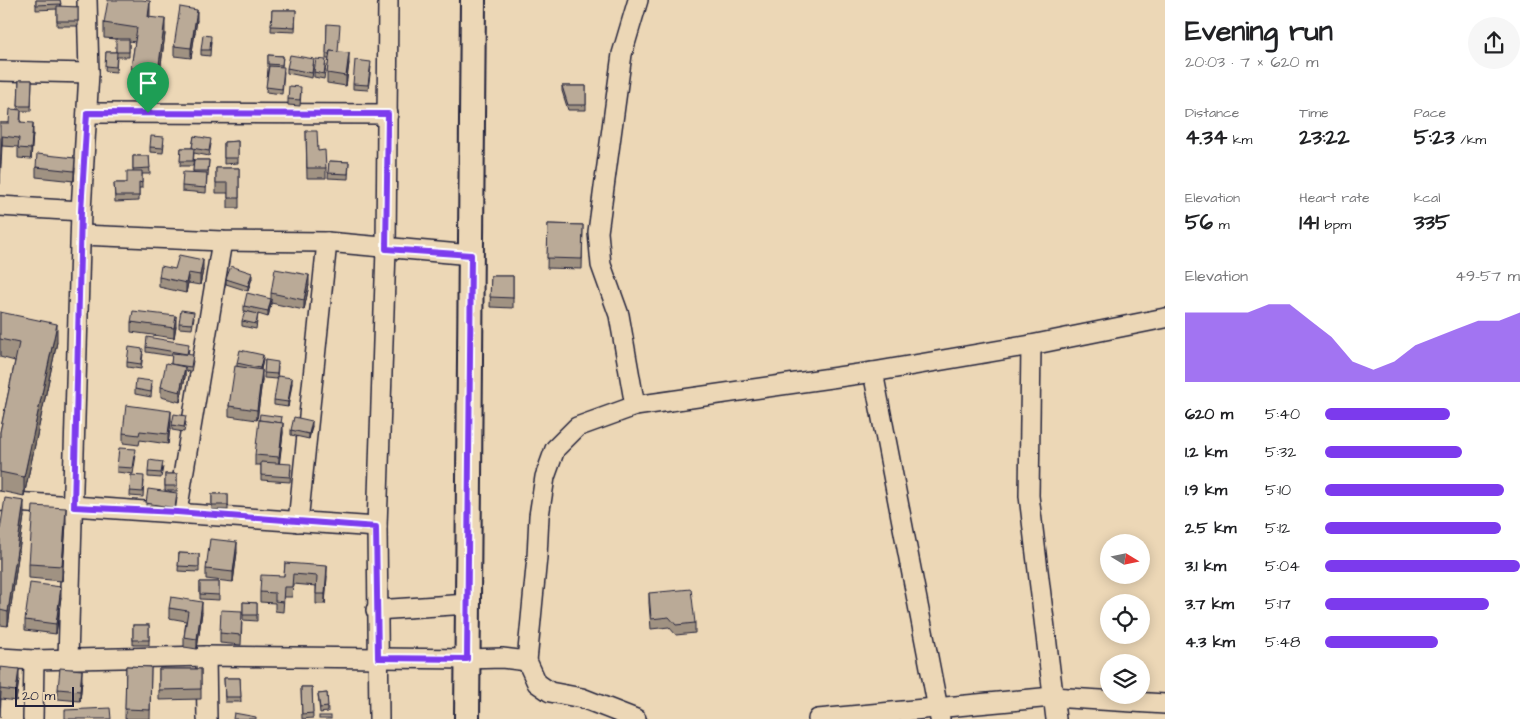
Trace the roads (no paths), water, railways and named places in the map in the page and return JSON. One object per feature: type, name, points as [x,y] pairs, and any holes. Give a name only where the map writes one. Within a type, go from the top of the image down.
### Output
[{"type":"street","points":[[68,659],[74,507],[81,211],[89,73],[87,0]]},
{"type":"street","points":[[378,719],[376,527],[386,249],[388,0]]},
{"type":"street","points":[[466,719],[473,0]]},
{"type":"street","points":[[635,406],[619,315],[601,265],[598,232],[622,54],[638,0]]},
{"type":"street","points":[[0,71],[89,73]]},
{"type":"street","points":[[87,113],[388,114]]},
{"type":"street","points":[[0,206],[81,211]]},
{"type":"street","points":[[81,235],[222,241],[327,242],[386,249],[471,255]]},
{"type":"street","points":[[177,512],[222,241]]},
{"type":"street","points":[[298,522],[327,242]]},
{"type":"street","points":[[636,719],[582,698],[550,692],[537,682],[527,661],[539,516],[546,477],[555,449],[577,427],[635,406],[873,372],[1031,345],[1165,318]]},
{"type":"street","points":[[1031,345],[1029,496],[1056,719]]},
{"type":"street","points":[[873,372],[939,714]]},
{"type":"street","points":[[0,500],[74,507],[177,512],[376,527]]},
{"type":"street","points":[[376,610],[468,604]]},
{"type":"street","points":[[0,658],[34,660],[206,656],[502,658],[527,661]]},
{"type":"street","points":[[206,656],[207,719]]},
{"type":"street","points":[[33,719],[34,660]]},
{"type":"street","points":[[818,719],[939,714],[1052,697],[1165,704]]}]
